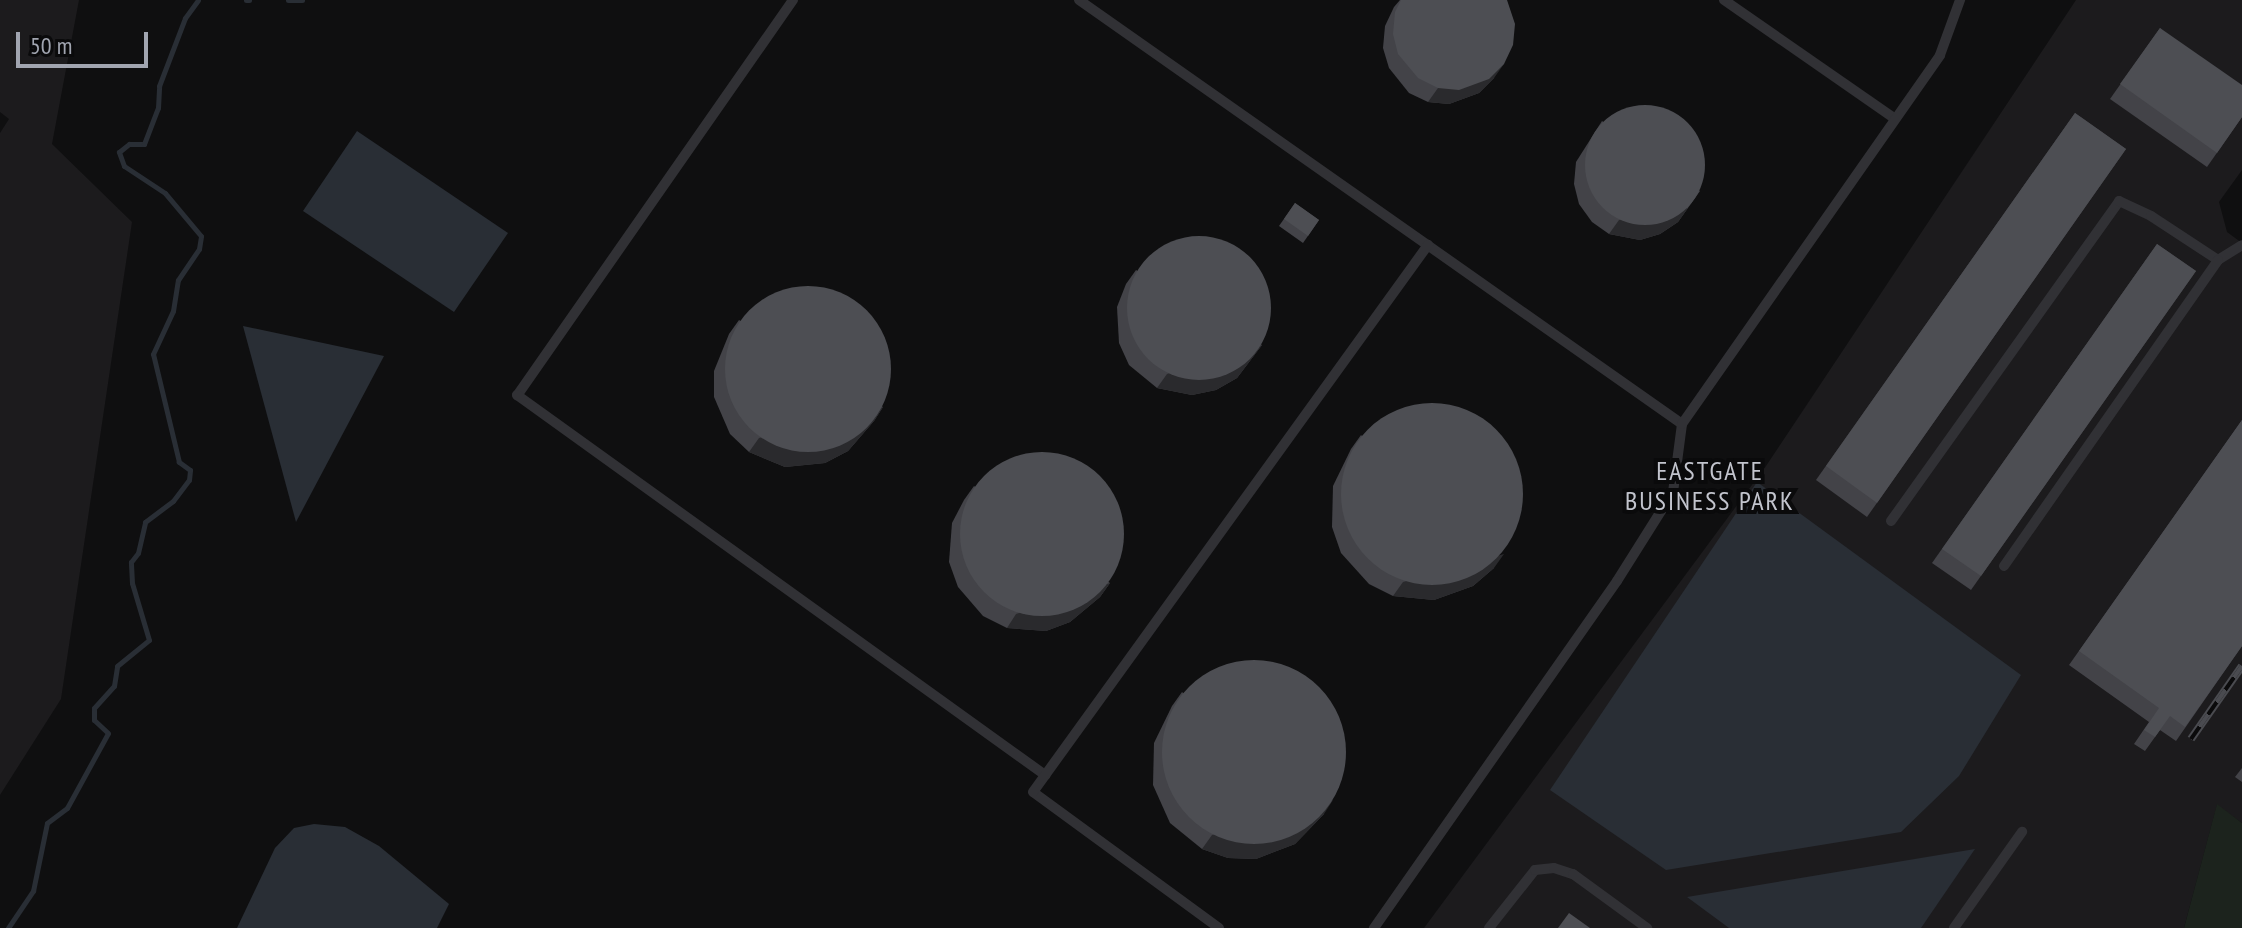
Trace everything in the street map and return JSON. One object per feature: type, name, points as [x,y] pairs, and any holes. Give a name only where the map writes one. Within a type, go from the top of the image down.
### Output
[{"type":"lane","points":[[793,0],[517,395],[1045,775]]},
{"type":"lane","points":[[1079,0],[1682,424]]},
{"type":"lane","points":[[1724,0],[1895,119]]},
{"type":"lane","points":[[1374,928],[1617,581],[1673,492],[1682,424],[1940,55],[1960,0]]},
{"type":"lane","points":[[1891,521],[2119,201],[2151,216],[2218,260]]},
{"type":"lane","points":[[1219,928],[1033,792],[1428,245]]},
{"type":"lane","points":[[2004,566],[2218,260],[2242,245]]},
{"type":"lane","points":[[1954,928],[2022,832]]},
{"type":"lane","points":[[1489,928],[1535,870],[1554,868],[1573,874],[1647,928]]},
{"type":"shaded area","points":[[0,0],[79,0],[52,144],[132,222],[61,699],[0,795],[0,133],[9,119],[0,112]]},
{"type":"shaded area","points":[[2076,0],[2242,0],[2242,170],[2219,202],[2227,232],[2242,243],[2242,823],[2217,805],[2184,928],[1424,928],[1766,466]]},
{"type":"shaded area","points":[[357,131],[508,233],[454,312],[303,211]]},
{"type":"shaded area","points":[[243,326],[384,356],[296,522]]},
{"type":"shaded area","points":[[1757,482],[2021,675],[1959,776],[1901,832],[1666,870],[1550,790]]},
{"type":"shaded area","points":[[2217,804],[2242,823],[2242,928],[2184,928]]},
{"type":"shaded area","points":[[314,824],[345,827],[379,846],[449,904],[437,928],[237,928],[275,848],[294,828]]},
{"type":"shaded area","points":[[1975,849],[1921,928],[1729,928],[1687,897]]},
{"type":"building","points":[[1401,0],[1507,0],[1515,24],[1513,45],[1504,64],[1489,79],[1459,90],[1438,88],[1418,78],[1398,54],[1393,34],[1395,12]]},
{"type":"building","points":[[2160,28],[2242,85],[2242,117],[2217,153],[2120,84]]},
{"type":"building","points":[[1645,105],[1668,109],[1688,122],[1701,142],[1705,165],[1701,188],[1688,208],[1668,221],[1645,225],[1622,221],[1602,208],[1589,188],[1585,165],[1589,142],[1602,122],[1622,109]]},
{"type":"building","points":[[2075,113],[2126,149],[1877,503],[1826,466]]},
{"type":"building","points":[[1295,203],[1319,220],[1308,236],[1284,219]]},
{"type":"building","points":[[1199,236],[1227,241],[1250,257],[1266,280],[1271,308],[1266,336],[1250,359],[1227,375],[1199,380],[1171,375],[1148,359],[1132,336],[1127,308],[1132,280],[1148,257],[1171,241]]},
{"type":"building","points":[[2157,244],[2196,271],[1981,576],[1942,549]]},
{"type":"building","points":[[808,286],[840,292],[867,310],[885,337],[891,369],[885,401],[867,428],[840,446],[808,452],[776,446],[749,428],[731,401],[725,369],[731,337],[749,310],[776,292]]},
{"type":"building","points":[[1432,403],[1450,404],[1467,410],[1497,429],[1516,459],[1522,476],[1522,512],[1516,529],[1497,559],[1467,578],[1450,584],[1432,585],[1414,584],[1397,578],[1367,559],[1348,529],[1342,512],[1341,494],[1342,476],[1348,459],[1367,429],[1397,410],[1414,404]]},
{"type":"building","points":[[2242,420],[2242,646],[2185,727],[2170,716],[2155,737],[2144,730],[2159,708],[2079,651]]},
{"type":"building","points":[[1042,452],[1073,458],[1100,476],[1118,503],[1124,534],[1118,565],[1100,592],[1073,610],[1042,616],[1011,610],[984,592],[966,565],[960,534],[966,503],[984,476],[1011,458]]},
{"type":"building","points":[[1254,660],[1289,667],[1319,687],[1339,717],[1346,752],[1339,787],[1319,817],[1289,837],[1254,844],[1219,837],[1189,817],[1169,787],[1162,752],[1169,717],[1189,687],[1219,667]]},
{"type":"building","points":[[1569,913],[1590,928],[1558,928]]},
{"type":"waterway","points":[[8,928],[33,891],[47,823],[67,808],[108,733],[94,720],[94,708],[114,686],[117,666],[149,640],[132,583],[131,562],[138,553],[145,522],[173,501],[189,480],[190,470],[179,462],[153,354],[173,311],[178,280],[199,249],[201,236],[165,193],[124,166],[119,152],[129,144],[144,144],[158,108],[159,86],[185,18],[198,0]]},
{"type":"waterway","points":[[288,0],[302,0]]},
{"type":"railway","points":[[2191,739],[2242,666]]},
{"type":"district","name":"EASTGATE BUSINESS PARK","points":[[1710,486]]}]
